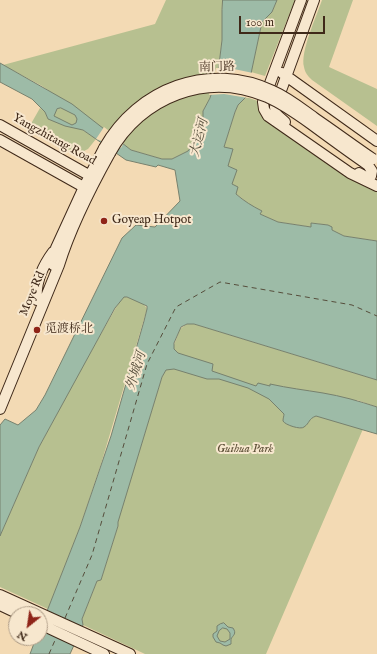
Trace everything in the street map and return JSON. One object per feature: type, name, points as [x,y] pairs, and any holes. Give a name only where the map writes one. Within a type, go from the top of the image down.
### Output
[{"type":"main road","points":[[301,0],[262,103],[264,109],[267,114],[350,173],[377,186]]},
{"type":"main road","points":[[314,0],[287,73],[275,109],[276,113],[279,118],[360,174],[367,177],[372,175],[374,161]]},
{"type":"main road","points":[[276,66],[377,133]]},
{"type":"main road","points":[[287,73],[377,140]]},
{"type":"main road","name":"南门路","points":[[87,189],[107,151],[113,134],[123,121],[136,109],[153,97],[185,84],[206,80],[223,79],[257,85],[281,95],[374,161],[377,172]]},
{"type":"main road","name":"Yangzhitang Road","points":[[0,125],[93,177]]},
{"type":"main road","points":[[0,140],[87,189]]},
{"type":"main road","name":"Moye Rd","points":[[0,390],[37,300],[36,291],[39,276],[49,257],[56,248],[87,189]]},
{"type":"main road","name":"Moye Rd","points":[[0,409],[59,265],[87,189]]},
{"type":"main road","points":[[0,595],[130,654]]},
{"type":"main road","points":[[48,628],[104,654]]},
{"type":"green space","points":[[166,0],[223,0],[222,40],[218,73],[210,98],[203,111],[203,128],[196,141],[188,151],[172,159],[162,159],[131,150],[42,86],[3,65],[155,24]]},
{"type":"green space","points":[[277,0],[295,0],[265,76],[251,72],[262,22],[272,12]]},
{"type":"green space","points":[[322,0],[353,0],[329,67],[377,89],[377,126],[312,80],[305,71],[303,60],[304,52]]},
{"type":"green space","points":[[246,97],[261,102],[259,107],[377,190],[377,241],[344,236],[331,230],[328,225],[312,223],[312,227],[278,222],[260,214],[262,211],[250,205],[236,194],[231,185],[224,147],[238,105]]},
{"type":"green space","points":[[60,102],[82,117],[80,128],[96,139],[88,149],[80,153],[74,153],[28,129],[40,108],[45,112],[48,119]]},
{"type":"green space","points":[[122,297],[129,297],[146,306],[147,309],[101,464],[80,527],[48,609],[48,606],[41,606],[0,587],[0,536],[39,447]]},
{"type":"green space","name":"Guihua Park","points":[[187,324],[194,324],[377,380],[377,407],[357,400],[342,423],[363,429],[266,654],[145,654],[83,625],[82,619],[97,581],[101,580],[162,377],[180,329]]},
{"type":"water","points":[[223,0],[277,0],[272,12],[262,22],[246,97],[238,105],[224,147],[233,149],[228,166],[237,170],[232,184],[238,187],[236,194],[262,211],[260,214],[278,222],[311,227],[311,223],[328,225],[332,227],[332,230],[344,236],[377,241],[377,380],[194,324],[187,324],[181,327],[174,343],[174,349],[178,353],[213,364],[212,371],[256,386],[258,383],[270,386],[270,384],[323,393],[377,407],[377,434],[316,416],[302,428],[293,427],[284,423],[284,414],[269,399],[248,388],[219,379],[207,379],[174,369],[166,370],[162,377],[101,580],[97,581],[82,619],[83,625],[70,654],[30,654],[33,646],[48,646],[48,609],[80,527],[111,436],[147,306],[124,297],[115,308],[39,447],[0,536],[0,425],[5,419],[18,425],[36,410],[45,395],[122,238],[136,225],[155,227],[180,201],[175,170],[158,165],[156,167],[126,160],[83,130],[65,126],[48,119],[45,112],[32,99],[0,82],[0,63],[72,104],[131,150],[162,159],[172,159],[188,151],[196,141],[203,128],[203,111],[210,98],[218,73],[222,40]],"holes":[[[61,108],[75,115],[77,119],[76,123],[72,125],[54,116],[57,109]]]},
{"type":"water","points":[[224,623],[228,627],[233,628],[235,633],[231,639],[231,644],[226,646],[223,645],[216,642],[213,637],[213,634],[217,631],[217,626]],"holes":[[[223,628],[227,629],[230,633],[230,639],[225,642],[220,641],[217,636],[219,631]]]},
{"type":"pier","points":[[216,68],[229,68],[253,73],[248,98],[224,94],[209,95]]},
{"type":"pier","points":[[104,127],[124,142],[121,148],[96,139]]},
{"type":"ferry route","points":[[65,618],[92,555],[147,364],[176,307],[220,282],[352,305],[377,316]]},
{"type":"ferry route","points":[[49,654],[56,638]]},
{"type":"place","name":"Goyeap Hotpot","points":[[104,221]]},
{"type":"place","name":"觅渡桥北","points":[[37,330]]},
{"type":"water label","name":"大运河","points":[[200,138]]},
{"type":"water label","name":"外城河","points":[[137,371]]}]
